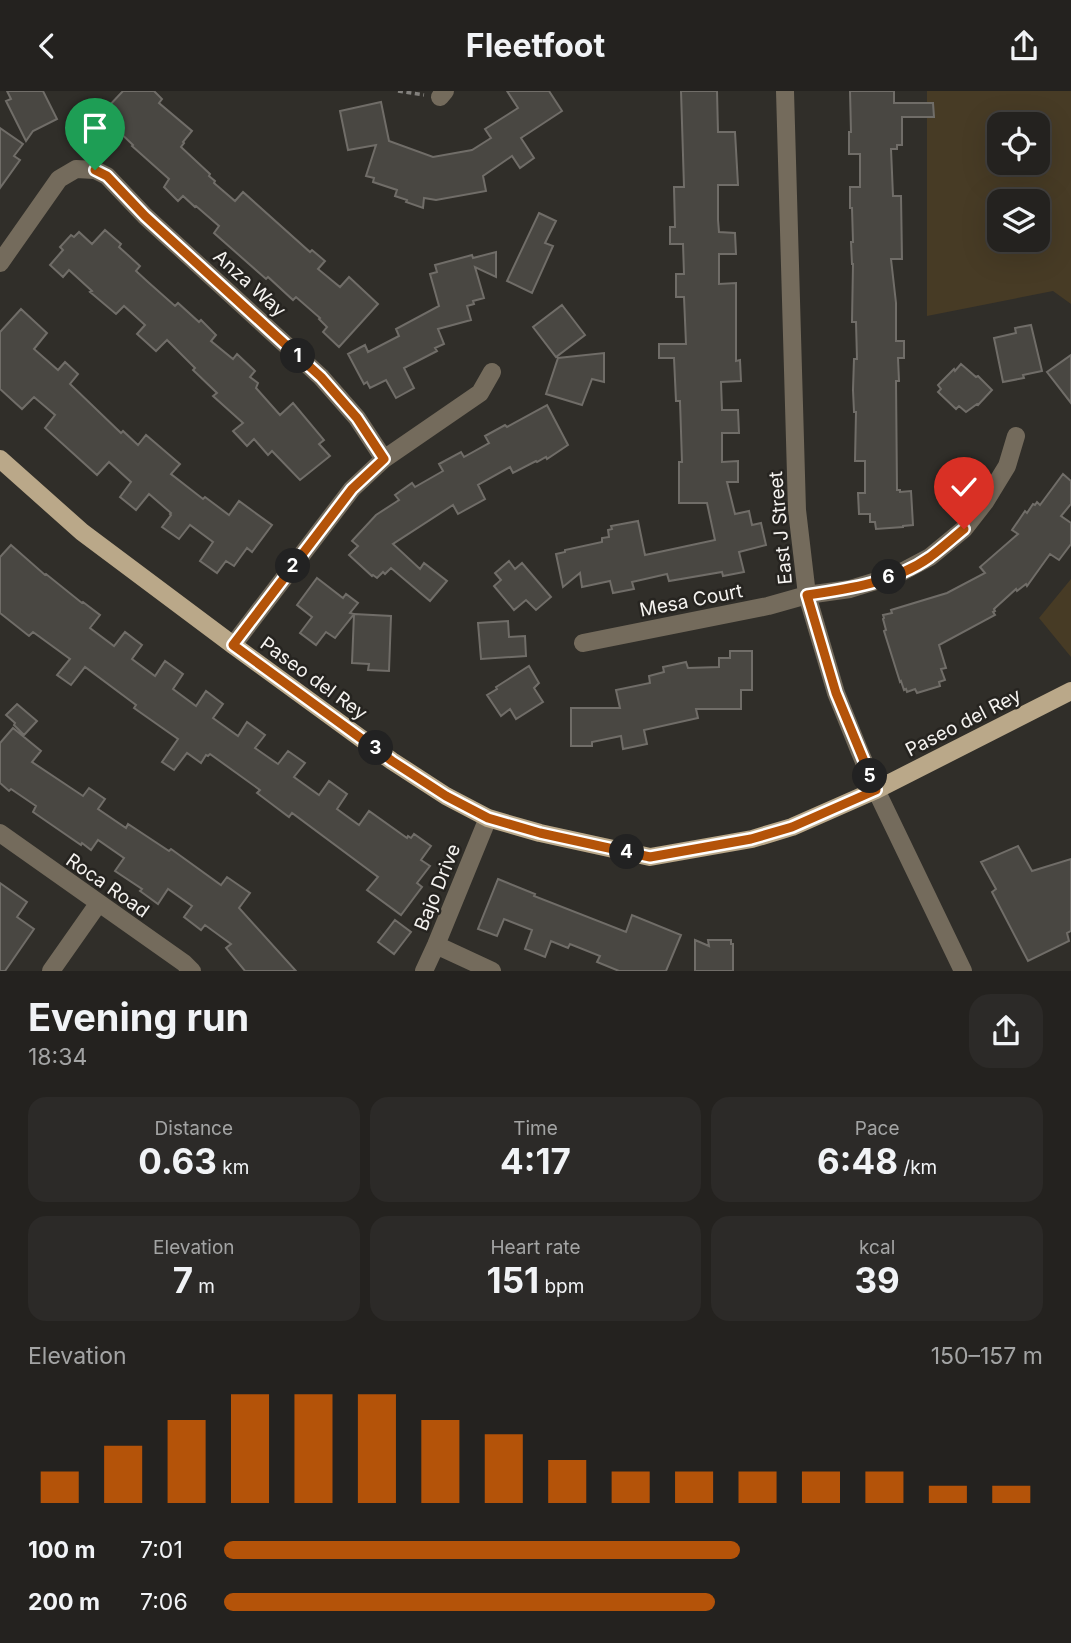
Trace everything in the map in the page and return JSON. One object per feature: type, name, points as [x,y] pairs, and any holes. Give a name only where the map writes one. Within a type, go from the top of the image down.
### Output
[{"type":"main road","name":"Paseo del Rey","points":[[0,459],[82,532],[392,761],[446,796],[488,818],[540,833],[650,857],[751,839],[792,827],[876,790],[1071,691]]},
{"type":"street","name":"East J Street","points":[[785,91],[797,510],[807,595],[836,693],[876,790],[962,971]]},
{"type":"street","name":"Anza Way","points":[[0,263],[58,179],[76,169],[95,170],[107,176],[145,216],[321,377],[357,418],[384,459]]},
{"type":"street","points":[[233,645],[352,489],[384,459],[480,393],[492,372]]},
{"type":"street","name":"Mesa Court","points":[[583,643],[768,607],[807,595],[850,589],[896,575],[930,557],[964,529],[985,502],[1007,466],[1016,436]]},
{"type":"street","name":"Bajo Drive","points":[[424,971],[488,818]]},
{"type":"street","name":"Roca Road","points":[[0,834],[192,971]]},
{"type":"street","points":[[51,971],[98,904]]},
{"type":"street","points":[[436,945],[492,971]]},
{"type":"path","points":[[398,91],[443,94]]},
{"type":"shaded area","points":[[927,91],[1071,91],[1071,304],[1053,291],[927,316]]},
{"type":"shaded area","points":[[1071,579],[1071,657],[1039,618]]},
{"type":"building","points":[[7,91],[43,91],[57,119],[33,131],[26,141],[6,101],[11,99]]},
{"type":"building","points":[[123,91],[154,91],[162,99],[159,103],[192,131],[181,147],[210,174],[214,183],[235,201],[243,192],[310,252],[312,250],[325,261],[318,269],[340,287],[349,277],[378,304],[339,347],[323,332],[327,327],[320,318],[296,297],[293,300],[268,277],[266,279],[214,233],[219,226],[196,206],[183,196],[178,201],[164,187],[169,179],[112,125],[116,121],[115,117],[106,109]]},
{"type":"building","points":[[507,91],[549,91],[562,111],[521,138],[534,158],[520,168],[512,156],[483,176],[486,191],[436,200],[424,198],[423,208],[395,196],[397,190],[373,182],[374,178],[366,176],[376,145],[348,150],[340,111],[381,102],[389,141],[433,157],[472,150],[491,138],[485,129],[518,108]]},
{"type":"building","points":[[681,91],[717,91],[718,132],[735,132],[738,185],[718,185],[718,220],[719,232],[735,233],[736,254],[719,254],[719,284],[736,283],[736,361],[740,360],[741,381],[721,382],[722,410],[738,410],[739,433],[722,433],[722,462],[738,461],[738,482],[727,482],[735,514],[749,511],[752,525],[761,523],[766,545],[739,552],[744,572],[723,576],[722,572],[669,581],[667,574],[632,582],[634,589],[613,593],[610,581],[582,587],[580,573],[563,587],[556,554],[602,542],[602,538],[609,537],[608,530],[612,529],[611,526],[638,521],[645,555],[715,540],[707,503],[679,503],[679,462],[682,462],[680,401],[676,401],[674,358],[659,358],[659,344],[686,344],[684,297],[676,297],[676,274],[684,274],[683,244],[670,244],[670,227],[675,227],[674,187],[684,187]]},
{"type":"building","points":[[850,91],[894,91],[894,103],[933,103],[934,117],[902,117],[902,145],[891,149],[893,196],[901,196],[902,259],[891,259],[896,303],[896,341],[904,341],[904,358],[898,358],[899,381],[896,381],[897,490],[911,491],[913,525],[903,527],[876,529],[875,522],[870,522],[870,514],[859,514],[858,493],[865,493],[865,461],[855,461],[856,412],[853,390],[854,359],[857,359],[856,322],[852,322],[853,242],[850,187],[860,187],[860,154],[849,154]]},
{"type":"building","points":[[0,128],[23,144],[14,156],[20,160],[0,188]]},
{"type":"building","points":[[539,213],[556,221],[545,243],[553,246],[532,293],[507,281]]},
{"type":"building","points":[[105,230],[140,266],[136,271],[175,306],[178,303],[199,322],[201,320],[216,335],[211,341],[233,359],[237,354],[255,371],[250,377],[258,383],[256,388],[280,415],[293,403],[324,440],[319,444],[330,456],[300,480],[272,451],[268,455],[254,439],[247,446],[233,431],[243,423],[213,396],[217,393],[167,340],[156,351],[137,334],[145,325],[124,306],[116,314],[69,270],[63,277],[50,265],[63,250],[60,247],[71,235],[74,237],[79,232],[92,244]]},
{"type":"building","points":[[496,252],[496,277],[475,267],[484,298],[467,306],[471,320],[438,329],[444,344],[435,348],[437,351],[404,368],[414,388],[396,398],[386,380],[370,388],[367,382],[364,384],[348,354],[365,345],[368,352],[399,336],[396,329],[439,306],[430,274],[437,272],[435,265]]},
{"type":"building","points":[[562,305],[585,335],[556,357],[533,327]]},
{"type":"building","points":[[21,309],[47,333],[34,349],[58,370],[65,362],[78,374],[70,384],[121,433],[123,431],[138,445],[146,435],[180,464],[171,474],[229,515],[239,501],[272,525],[252,552],[247,548],[234,566],[226,561],[217,573],[200,561],[213,542],[190,525],[179,539],[162,527],[171,513],[149,494],[136,510],[120,497],[131,482],[109,462],[97,475],[45,428],[55,415],[34,397],[22,409],[0,389],[0,332]]},
{"type":"building","points":[[1031,325],[1042,371],[1003,382],[994,338],[1016,333],[1015,328]]},
{"type":"building","points":[[604,353],[604,382],[592,379],[582,405],[546,394],[558,358]]},
{"type":"building","points":[[1071,355],[1071,403],[1047,372]]},
{"type":"building","points":[[961,364],[992,390],[978,405],[966,412],[959,406],[956,409],[938,392],[941,389],[938,385]]},
{"type":"building","points":[[547,405],[568,445],[547,459],[546,457],[536,461],[513,473],[510,467],[478,485],[485,499],[458,514],[453,505],[393,544],[420,569],[424,563],[447,581],[430,601],[391,568],[377,578],[349,555],[358,546],[352,541],[376,515],[399,500],[395,495],[412,483],[415,487],[443,471],[439,464],[461,452],[464,457],[489,443],[485,436]]},
{"type":"building","points":[[1063,474],[1071,481],[1071,504],[1061,516],[1071,523],[1071,544],[1059,560],[1050,554],[1027,586],[1026,584],[1017,591],[1016,589],[994,609],[995,615],[939,645],[946,668],[941,669],[945,680],[939,682],[940,686],[917,693],[915,689],[907,692],[904,690],[884,631],[883,615],[892,613],[891,610],[947,593],[985,573],[980,567],[1018,534],[1012,530],[1025,511],[1027,513],[1037,502],[1040,505]]},
{"type":"building","points":[[11,545],[45,575],[100,615],[90,628],[114,646],[125,632],[142,645],[132,659],[155,676],[165,661],[183,674],[173,689],[196,706],[206,691],[223,704],[213,718],[238,736],[247,722],[265,735],[255,748],[278,764],[288,751],[305,763],[294,777],[319,795],[329,781],[347,794],[337,809],[359,825],[369,811],[407,838],[414,834],[431,846],[421,860],[430,866],[417,883],[422,887],[401,915],[367,890],[378,877],[292,813],[289,817],[257,793],[260,790],[210,754],[206,755],[201,763],[187,753],[174,770],[162,762],[178,739],[134,708],[136,705],[85,667],[71,685],[57,675],[70,659],[33,632],[29,636],[0,613],[0,557]]},
{"type":"building","points":[[509,561],[515,569],[522,563],[551,597],[536,610],[526,600],[514,610],[494,586],[501,580],[495,573]]},
{"type":"building","points":[[317,578],[343,598],[346,594],[358,603],[350,613],[354,614],[335,638],[326,632],[316,645],[300,633],[312,617],[297,605]]},
{"type":"building","points":[[354,614],[391,616],[389,671],[368,670],[369,664],[352,663]]},
{"type":"building","points":[[508,621],[509,637],[525,636],[526,656],[481,659],[478,623]]},
{"type":"building","points":[[730,651],[752,651],[752,690],[741,690],[741,709],[696,709],[698,718],[644,730],[647,744],[623,749],[621,736],[592,742],[592,746],[571,746],[571,708],[620,708],[616,690],[650,683],[649,676],[664,672],[663,667],[686,662],[688,668],[719,667],[719,658],[730,658]]},
{"type":"building","points":[[529,666],[539,683],[534,688],[543,702],[516,719],[510,709],[501,716],[487,695]]},
{"type":"building","points":[[17,704],[37,721],[24,735],[6,715]]},
{"type":"building","points":[[13,728],[41,751],[32,762],[83,796],[89,788],[105,799],[98,809],[126,828],[128,824],[169,851],[171,849],[221,885],[227,877],[250,893],[239,908],[296,971],[245,971],[226,948],[231,944],[205,925],[201,930],[184,917],[192,906],[168,889],[158,904],[140,891],[142,889],[115,871],[124,858],[98,840],[91,850],[82,843],[81,845],[33,812],[36,806],[0,783],[0,743]]},
{"type":"building","points":[[1018,846],[1032,871],[1071,859],[1071,931],[1067,933],[1069,941],[1028,961],[992,892],[996,889],[981,862]]},
{"type":"building","points":[[498,879],[626,932],[632,915],[681,935],[666,971],[619,971],[597,962],[600,956],[570,944],[568,948],[551,941],[545,957],[525,949],[532,930],[504,919],[497,936],[478,929]]},
{"type":"building","points":[[0,883],[27,902],[17,917],[34,929],[5,971],[0,971]]},
{"type":"building","points":[[395,920],[411,932],[394,954],[378,942]]},
{"type":"building","points":[[695,940],[709,946],[708,940],[731,940],[733,971],[695,971]]},
{"type":"route","points":[[95,170],[107,176],[145,216],[321,377],[357,418],[384,459],[352,489],[233,645],[392,761],[446,796],[488,818],[540,833],[650,857],[751,839],[792,827],[876,790],[836,693],[807,595],[850,589],[896,575],[930,557],[964,529]]}]
